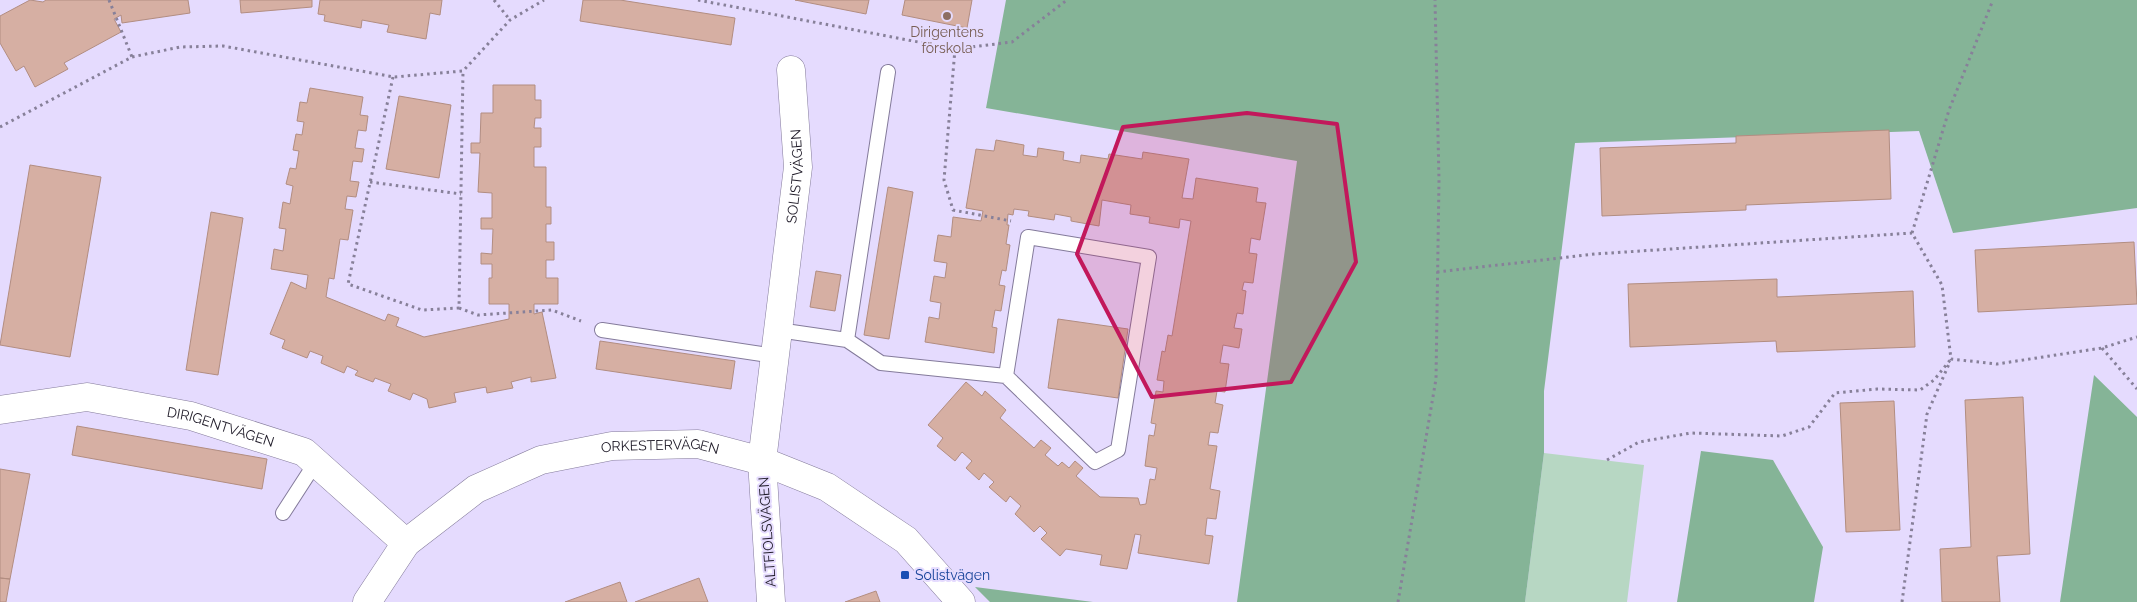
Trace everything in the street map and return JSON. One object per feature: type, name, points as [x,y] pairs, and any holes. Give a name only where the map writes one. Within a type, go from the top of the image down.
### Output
[{"type":"street","name":"SOLISTVÄGEN","points":[[762,461],[798,167],[791,70]]},
{"type":"street","name":"DIRIGENTVÄGEN","points":[[0,410],[87,397],[191,416],[304,452],[406,543]]},
{"type":"street","name":"ORKESTERVÄGEN","points":[[367,602],[406,543],[476,489],[542,460],[612,446],[698,444],[762,461],[827,487],[906,540],[961,602]]},
{"type":"street","name":"ALTFIOLSVÄGEN","points":[[762,461],[771,602]]},
{"type":"lane","points":[[847,340],[888,72]]},
{"type":"lane","points":[[602,330],[776,343],[847,340],[881,363],[1006,376],[1095,462],[1118,450],[1149,257],[1028,237],[1006,376]]},
{"type":"lane","points":[[283,512],[316,462]]},
{"type":"path","points":[[109,0],[132,58]]},
{"type":"path","points":[[494,0],[510,20]]},
{"type":"path","points":[[459,308],[463,71],[510,20],[544,0]]},
{"type":"path","points":[[698,0],[955,49],[1012,42],[1068,0]]},
{"type":"path","points":[[1398,602],[1436,379],[1439,180],[1435,0]]},
{"type":"path","points":[[1902,602],[1927,414],[1951,359],[1942,285],[1912,233],[1949,110],[1993,0]]},
{"type":"path","points":[[0,127],[132,58],[180,47],[222,46],[394,77],[463,71]]},
{"type":"path","points":[[955,49],[944,180],[953,210],[1015,222],[1028,237]]},
{"type":"path","points":[[394,77],[348,284],[422,310],[459,308],[478,315],[552,310],[602,330]]},
{"type":"path","points":[[370,182],[461,194]]},
{"type":"path","points":[[1437,272],[1595,254],[1912,233]]},
{"type":"path","points":[[1951,359],[1997,364],[2102,348],[2137,338]]},
{"type":"path","points":[[2102,348],[2137,390]]},
{"type":"path","points":[[1607,460],[1639,442],[1691,433],[1782,436],[1809,428],[1835,393],[1877,389],[1920,390],[1934,380],[1951,359]]},
{"type":"highlighted area","points":[[1247,113],[1337,124],[1356,262],[1291,382],[1152,397],[1077,254],[1123,127]]},
{"type":"green space","points":[[1006,0],[2137,0],[2137,208],[1953,233],[1919,131],[1575,143],[1544,391],[1544,453],[1525,602],[1237,602],[1297,161],[986,108]]},
{"type":"green space","points":[[2094,375],[2137,417],[2137,602],[2060,602]]},
{"type":"green space","points":[[1701,451],[1773,460],[1823,547],[1814,602],[1677,602]]},
{"type":"green space","points":[[1544,453],[1644,465],[1627,602],[1525,602]]},
{"type":"green space","points":[[975,587],[1093,602],[990,602]]},
{"type":"building","points":[[30,0],[43,2],[46,0],[188,0],[190,13],[122,23],[121,15],[114,19],[121,32],[64,63],[68,69],[35,87],[24,66],[16,71],[0,43],[0,16]]},
{"type":"building","points":[[240,0],[312,0],[312,7],[241,13]]},
{"type":"building","points":[[320,0],[442,0],[440,15],[430,13],[426,39],[387,32],[389,25],[362,20],[361,28],[324,21],[325,15],[318,14]]},
{"type":"building","points":[[583,0],[620,0],[735,18],[731,45],[580,21]]},
{"type":"building","points":[[795,0],[869,0],[866,14]]},
{"type":"building","points":[[905,0],[972,0],[967,28],[902,15]]},
{"type":"building","points":[[493,85],[535,85],[535,100],[541,100],[541,118],[535,118],[534,128],[541,128],[541,147],[534,147],[534,167],[546,167],[546,207],[551,207],[551,224],[546,224],[546,242],[554,242],[554,260],[546,260],[546,278],[558,278],[558,304],[534,304],[534,314],[542,312],[556,378],[531,382],[531,377],[511,382],[513,388],[487,393],[486,387],[454,393],[456,402],[429,408],[427,399],[413,393],[410,400],[388,391],[391,384],[375,378],[373,382],[355,375],[358,371],[347,366],[344,373],[321,363],[323,356],[310,351],[307,358],[282,348],[285,340],[270,334],[291,282],[306,289],[308,275],[271,269],[274,249],[283,251],[286,229],[279,228],[283,202],[290,204],[293,186],[286,184],[290,168],[296,169],[299,151],[293,150],[296,134],[302,135],[304,122],[297,121],[300,102],[307,103],[310,88],[363,97],[360,115],[368,116],[366,131],[358,130],[355,148],[364,149],[362,162],[353,161],[350,181],[359,182],[356,197],[347,196],[345,209],[353,210],[348,240],[340,239],[334,279],[329,278],[326,297],[385,321],[388,314],[399,318],[396,326],[424,337],[509,319],[509,304],[489,304],[489,278],[492,278],[492,264],[481,264],[481,253],[492,254],[493,229],[481,229],[481,218],[492,218],[492,193],[478,192],[480,153],[471,153],[471,143],[480,143],[481,113],[493,113]]},
{"type":"building","points":[[399,96],[451,105],[439,178],[386,169]]},
{"type":"building","points":[[1889,130],[1891,199],[1746,205],[1746,210],[1602,216],[1600,148],[1736,143],[1736,136]]},
{"type":"building","points":[[996,140],[1024,145],[1023,155],[1037,157],[1038,148],[1064,152],[1063,160],[1080,163],[1081,155],[1108,159],[1109,154],[1142,159],[1143,152],[1189,159],[1182,198],[1193,199],[1196,178],[1258,188],[1256,202],[1266,203],[1260,240],[1251,238],[1249,253],[1257,254],[1253,283],[1244,282],[1242,290],[1246,291],[1243,314],[1237,313],[1234,328],[1242,329],[1239,348],[1223,345],[1220,363],[1229,364],[1225,392],[1217,391],[1215,403],[1223,405],[1218,433],[1210,432],[1208,445],[1217,446],[1210,489],[1220,491],[1216,519],[1207,518],[1205,535],[1213,536],[1209,564],[1138,553],[1141,535],[1135,534],[1127,569],[1100,565],[1102,555],[1066,549],[1060,556],[1041,539],[1047,533],[1040,526],[1034,532],[1015,514],[1021,506],[1010,496],[1006,502],[989,487],[994,482],[984,473],[979,480],[966,468],[972,461],[962,452],[955,461],[937,446],[943,438],[928,425],[966,382],[982,396],[985,391],[1006,410],[1000,418],[1034,448],[1041,440],[1051,448],[1045,455],[1058,466],[1062,462],[1069,468],[1075,461],[1083,468],[1076,476],[1100,497],[1138,498],[1140,505],[1146,504],[1150,479],[1155,480],[1157,468],[1145,466],[1149,435],[1154,436],[1156,424],[1151,423],[1156,391],[1163,392],[1164,381],[1157,380],[1162,351],[1165,352],[1168,335],[1172,336],[1191,221],[1180,219],[1179,228],[1149,223],[1150,217],[1130,214],[1131,205],[1102,200],[1099,226],[1071,221],[1071,217],[1055,214],[1054,220],[1028,216],[1029,211],[1014,209],[1013,215],[1008,214],[1007,225],[1009,225],[1006,244],[1010,245],[1006,271],[1002,270],[999,285],[1005,286],[1001,311],[995,310],[992,327],[997,328],[994,353],[925,342],[929,317],[939,319],[941,303],[930,301],[934,276],[945,278],[947,263],[934,261],[938,235],[951,237],[953,217],[981,221],[983,211],[966,208],[976,149],[994,151]]},
{"type":"building","points":[[30,165],[101,177],[70,357],[0,345]]},
{"type":"building","points":[[888,187],[913,192],[889,339],[864,335]]},
{"type":"building","points":[[211,212],[243,218],[218,375],[186,370]]},
{"type":"building","points":[[2134,242],[2137,304],[1978,312],[1975,250]]},
{"type":"building","points":[[816,271],[841,275],[835,311],[810,307]]},
{"type":"building","points":[[1777,279],[1777,297],[1913,291],[1915,347],[1777,352],[1776,341],[1630,347],[1628,284]]},
{"type":"building","points":[[1058,319],[1128,329],[1118,398],[1048,388]]},
{"type":"building","points":[[600,341],[735,361],[731,389],[596,369]]},
{"type":"building","points":[[2023,397],[2030,554],[1997,556],[2000,602],[1942,602],[1940,549],[1971,547],[1965,400]]},
{"type":"building","points":[[1894,401],[1900,530],[1846,532],[1840,403]]},
{"type":"building","points":[[77,426],[267,459],[262,489],[72,455]]},
{"type":"building","points":[[0,469],[30,474],[10,579],[0,578]]},
{"type":"building","points":[[0,578],[10,579],[6,602],[0,602]]},
{"type":"building","points":[[699,578],[708,602],[635,602]]},
{"type":"building","points":[[620,582],[627,602],[565,602]]},
{"type":"building","points":[[876,591],[880,602],[845,602]]},
{"type":"place","name":"Dirigentens förskola","points":[[947,16]]},
{"type":"place","name":"Solistvägen","points":[[905,575]]}]
